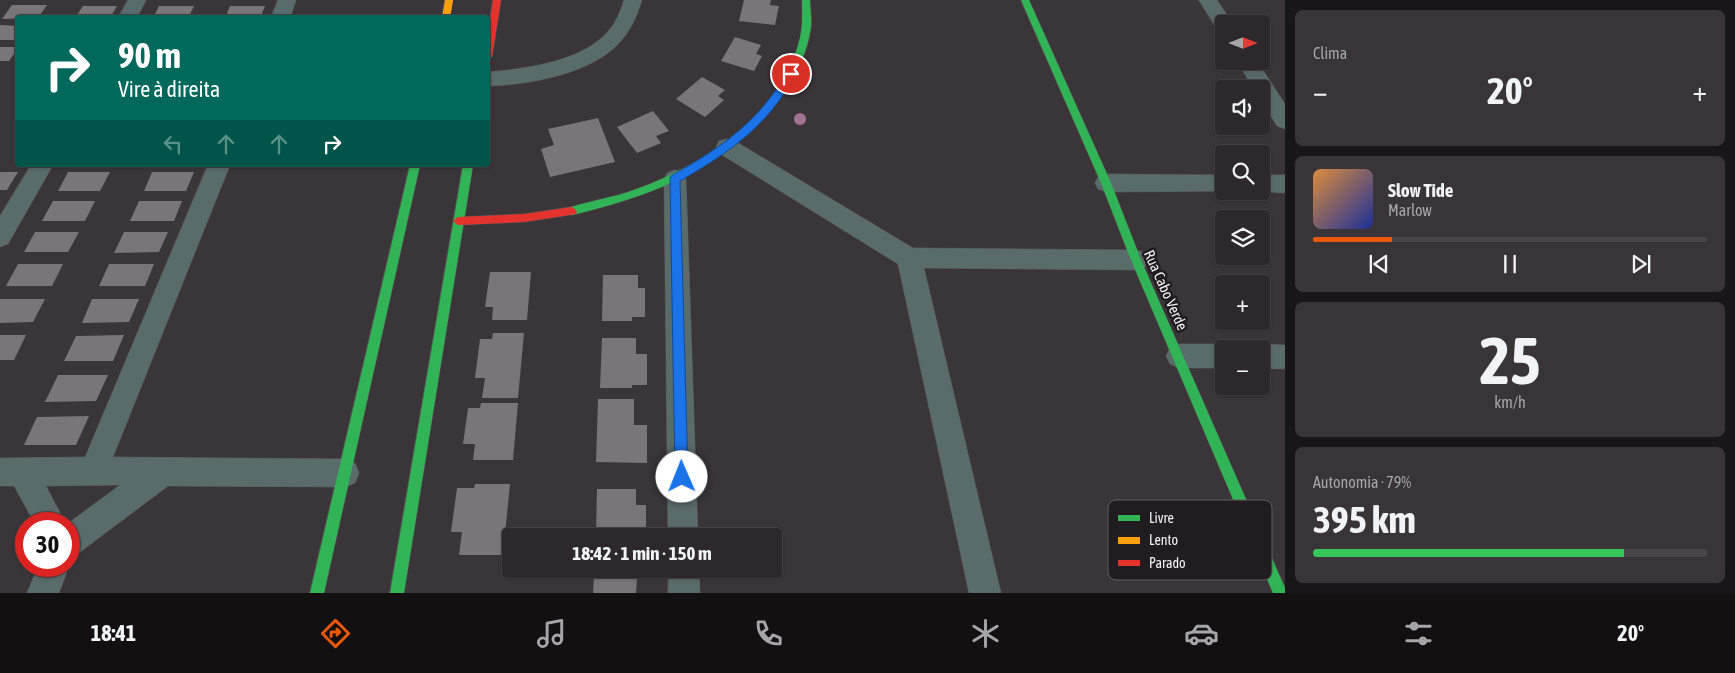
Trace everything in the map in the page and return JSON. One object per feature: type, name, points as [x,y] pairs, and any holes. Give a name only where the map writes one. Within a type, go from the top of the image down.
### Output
[{"type":"street","points":[[129,15],[137,0]]},
{"type":"street","points":[[281,15],[287,0]]},
{"type":"street","points":[[446,15],[449,0]]},
{"type":"street","points":[[490,44],[497,0]]},
{"type":"street","points":[[490,79],[525,77],[546,73],[568,66],[586,57],[603,46],[616,33],[626,20],[632,0]]},
{"type":"street","points":[[458,221],[506,220],[563,213],[619,201],[675,179],[727,147],[755,123],[782,90],[799,57],[807,23],[806,0]]},
{"type":"street","name":"Rua Cabo Verde","points":[[1025,0],[1106,183],[1136,260],[1240,500]]},
{"type":"street","points":[[1208,0],[1218,15]]},
{"type":"street","points":[[1253,70],[1285,121]]},
{"type":"street","points":[[727,147],[909,258],[1136,260]]},
{"type":"street","points":[[0,237],[41,167]]},
{"type":"street","points":[[93,471],[217,167]]},
{"type":"street","points":[[317,593],[415,167]]},
{"type":"street","points":[[397,593],[468,167]]},
{"type":"street","points":[[675,179],[683,528]]},
{"type":"street","points":[[1106,183],[1215,184]]},
{"type":"street","points":[[1270,184],[1285,184]]},
{"type":"street","points":[[909,258],[985,593]]},
{"type":"street","points":[[1179,356],[1215,356]]},
{"type":"street","points":[[1270,356],[1285,357]]},
{"type":"street","points":[[11,472],[345,473]]},
{"type":"street","points":[[11,472],[42,512]]},
{"type":"street","points":[[80,533],[161,473]]},
{"type":"street","name":"Rua Cabo Verde","points":[[1272,574],[1280,593]]},
{"type":"street","points":[[43,593],[50,577]]},
{"type":"street","points":[[684,578],[684,593]]},
{"type":"building","points":[[744,0],[771,0],[770,5],[779,6],[775,25],[739,21]]},
{"type":"building","points":[[12,5],[47,5],[40,15],[15,15],[15,19],[2,19]]},
{"type":"building","points":[[83,6],[117,6],[112,15],[77,15]]},
{"type":"building","points":[[159,6],[194,6],[190,15],[154,15]]},
{"type":"building","points":[[230,6],[265,6],[261,15],[226,15]]},
{"type":"building","points":[[0,25],[15,26],[15,40],[0,40]]},
{"type":"building","points":[[735,37],[761,45],[756,54],[762,56],[754,71],[721,61]]},
{"type":"building","points":[[0,47],[15,47],[15,52],[9,61],[0,61]]},
{"type":"building","points":[[702,77],[725,90],[718,96],[724,100],[705,117],[676,99]]},
{"type":"building","points":[[653,111],[669,131],[656,136],[661,143],[637,153],[617,127]]},
{"type":"building","points":[[598,118],[615,162],[550,177],[541,149],[554,145],[548,129]]},
{"type":"building","points":[[0,172],[18,172],[7,190],[0,190]]},
{"type":"building","points":[[68,172],[110,172],[100,191],[58,191]]},
{"type":"building","points":[[152,172],[194,172],[186,191],[144,191]]},
{"type":"building","points":[[53,201],[95,201],[85,221],[42,221]]},
{"type":"building","points":[[139,201],[182,201],[174,221],[130,221]]},
{"type":"building","points":[[35,232],[79,232],[68,252],[24,252]]},
{"type":"building","points":[[124,232],[168,232],[159,252],[114,253]]},
{"type":"building","points":[[18,264],[63,264],[52,286],[6,286]]},
{"type":"building","points":[[109,264],[154,264],[145,286],[99,286]]},
{"type":"building","points":[[490,272],[531,272],[527,320],[492,320],[493,307],[485,307]]},
{"type":"building","points":[[603,275],[638,275],[638,288],[645,288],[645,317],[632,317],[632,321],[602,321]]},
{"type":"building","points":[[0,299],[45,299],[33,322],[0,323]]},
{"type":"building","points":[[92,299],[139,299],[129,322],[82,323]]},
{"type":"building","points":[[493,333],[524,333],[518,398],[482,398],[485,378],[475,378],[480,339],[492,339]]},
{"type":"building","points":[[0,335],[26,335],[14,360],[0,360]]},
{"type":"building","points":[[124,335],[113,361],[64,361],[76,336]]},
{"type":"building","points":[[602,338],[636,338],[636,354],[647,354],[647,385],[632,385],[632,388],[600,388]]},
{"type":"building","points":[[58,375],[108,375],[96,401],[45,402]]},
{"type":"building","points":[[598,399],[634,399],[634,425],[647,425],[647,463],[596,462]]},
{"type":"building","points":[[481,403],[518,403],[513,460],[473,460],[475,444],[463,444],[468,408],[480,408]]},
{"type":"building","points":[[89,416],[76,445],[24,445],[37,417]]},
{"type":"building","points":[[475,484],[510,484],[506,528],[502,528],[502,555],[459,555],[462,532],[451,532],[457,488],[474,488]]},
{"type":"building","points":[[597,489],[636,489],[636,505],[646,505],[646,528],[596,528]]},
{"type":"building","points":[[594,578],[637,578],[636,593],[593,593]]},
{"type":"traffic: fast","points":[[572,211],[633,195],[691,170],[717,154],[742,134],[764,112],[783,86],[794,66],[803,45],[806,30],[806,0]]},
{"type":"traffic: fast","points":[[1025,0],[1106,183],[1136,260],[1240,500]]},
{"type":"traffic: fast","points":[[317,593],[415,167]]},
{"type":"traffic: fast","points":[[397,593],[468,167]]},
{"type":"traffic: fast","points":[[1272,574],[1280,593]]},
{"type":"traffic: slow","points":[[446,15],[449,0]]},
{"type":"traffic: jam","points":[[490,44],[497,0]]},
{"type":"traffic: jam","points":[[458,221],[524,218],[572,211]]},
{"type":"route","points":[[682,477],[675,179],[718,154],[755,123],[782,90],[791,74]]}]
